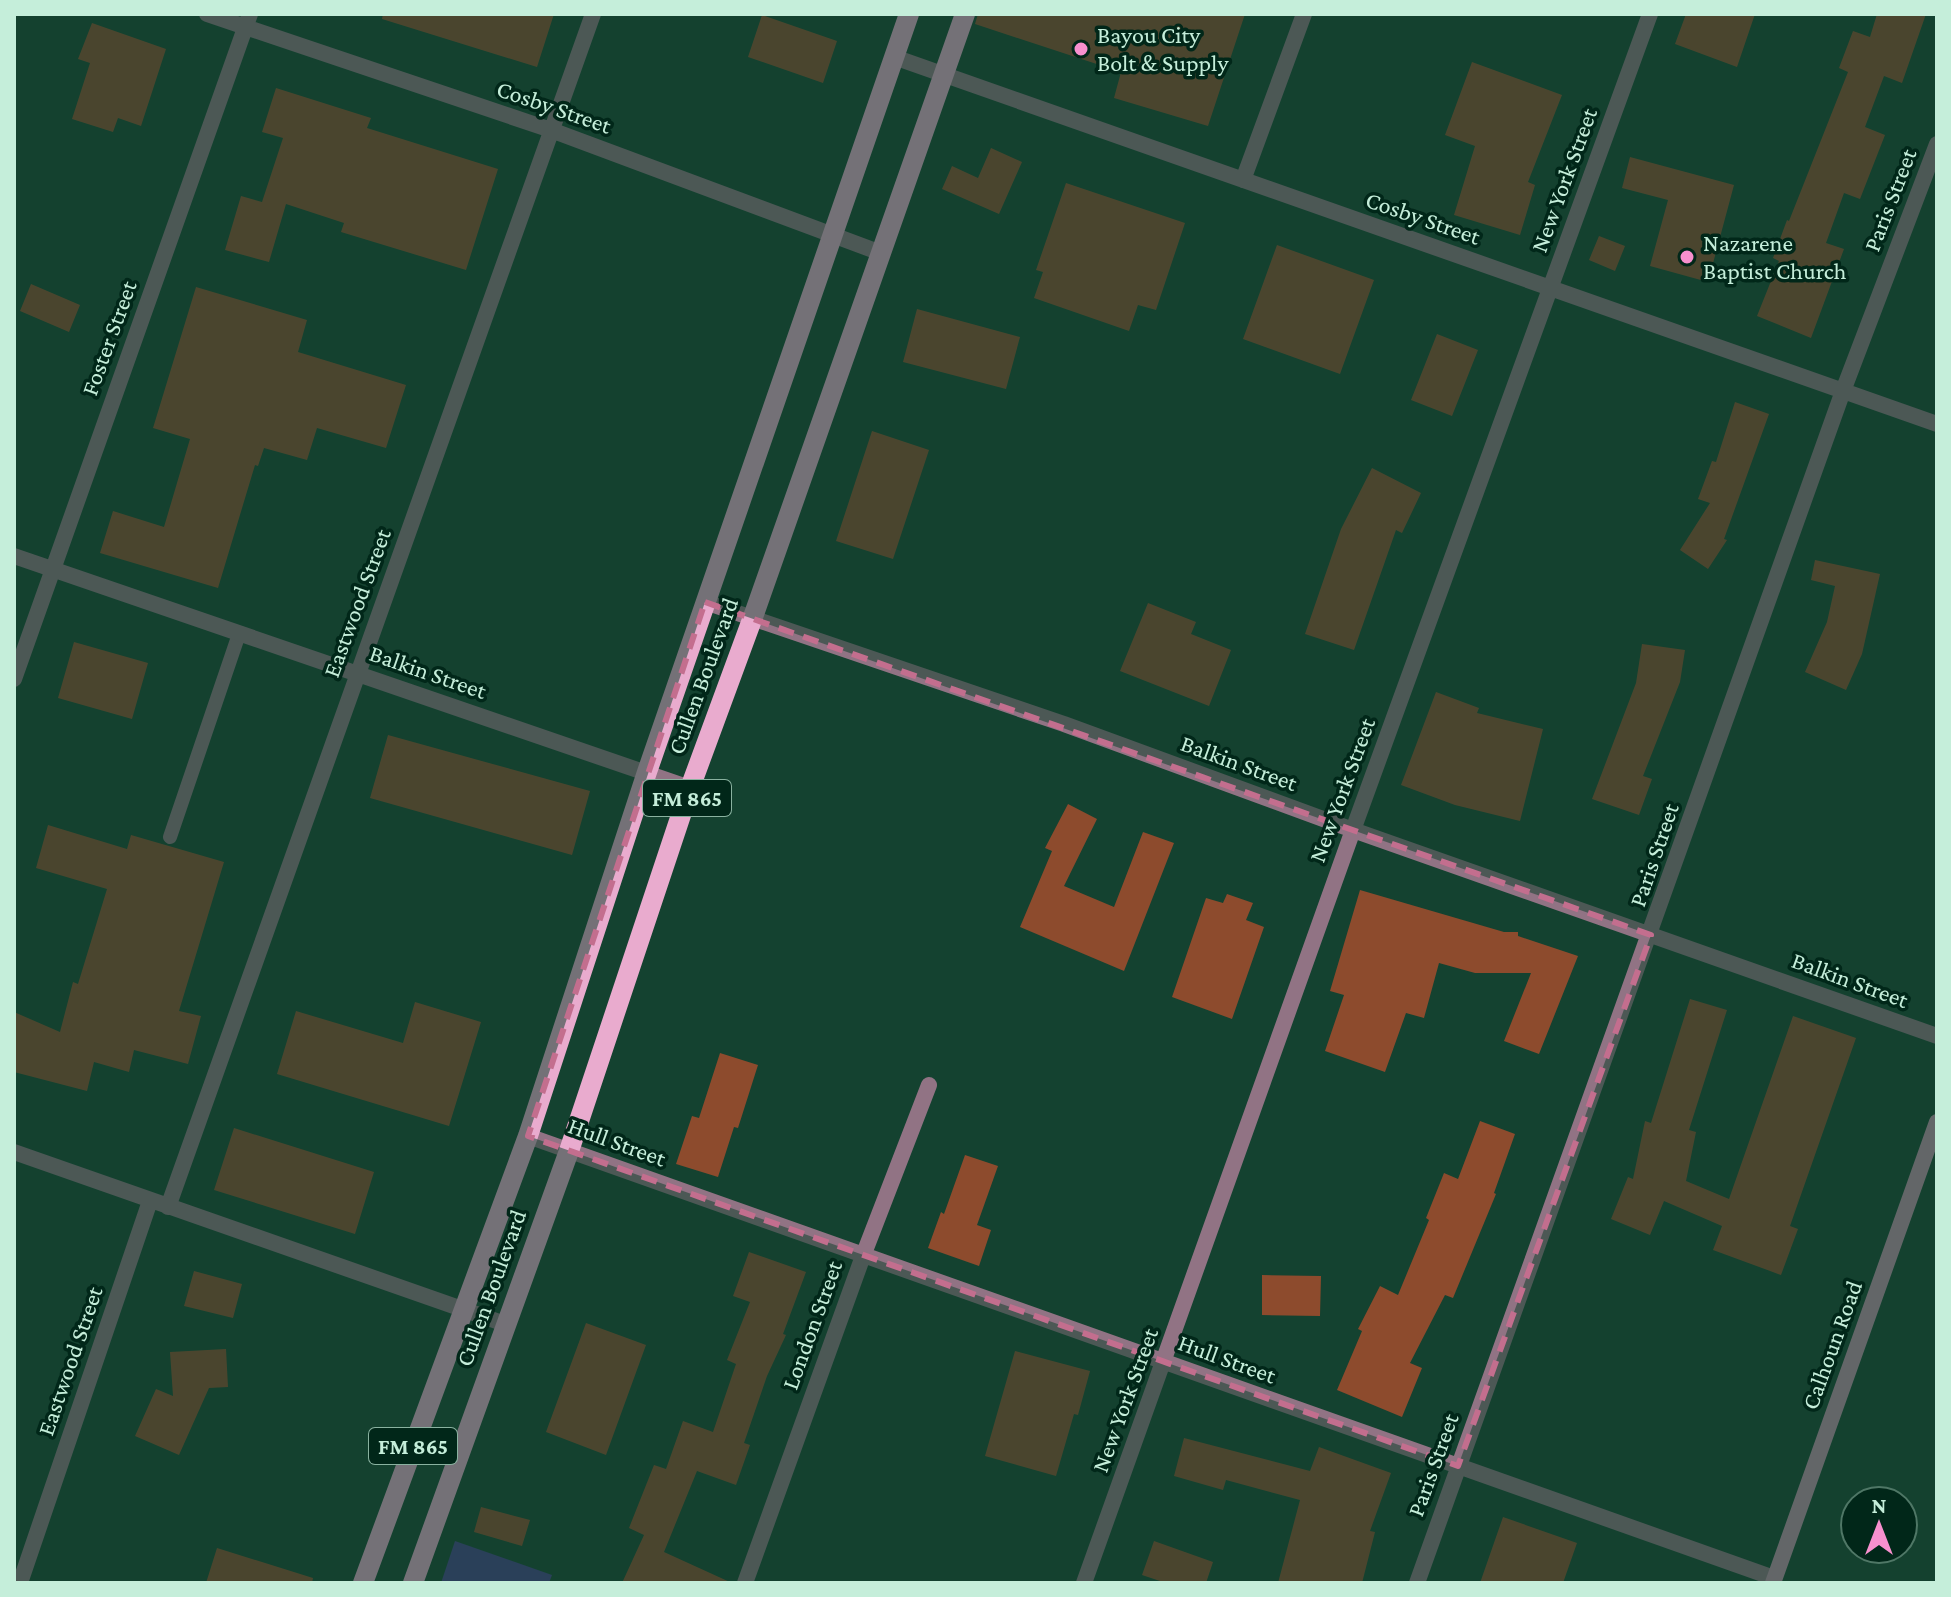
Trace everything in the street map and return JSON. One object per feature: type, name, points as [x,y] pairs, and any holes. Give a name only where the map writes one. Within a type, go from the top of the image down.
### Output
[{"type":"main road","name":"Cullen Boulevard","points":[[363,1583],[528,1136],[647,772],[909,14]]},
{"type":"main road","name":"Cullen Boulevard","points":[[413,1583],[569,1151],[690,788],[965,14]]},
{"type":"street","name":"Cosby Street","points":[[207,14],[248,21],[881,253]]},
{"type":"street","name":"Eastwood Street","points":[[168,1207],[593,14]]},
{"type":"street","points":[[1243,180],[1304,14]]},
{"type":"street","name":"New York Street","points":[[1084,1583],[1353,830],[1650,14]]},
{"type":"street","name":"Foster Street","points":[[14,679],[248,21]]},
{"type":"street","name":"Cosby Street","points":[[894,57],[1937,424]]},
{"type":"street","name":"Paris Street","points":[[1417,1583],[1843,391],[1937,144]]},
{"type":"street","name":"Balkin Street","points":[[14,556],[690,788]]},
{"type":"street","name":"Balkin Street","points":[[705,602],[1064,724],[1353,830],[1937,1036]]},
{"type":"street","name":"London Street","points":[[745,1583],[863,1256],[929,1085]]},
{"type":"street","name":"Calhoun Road","points":[[1774,1580],[1937,1122]]},
{"type":"street","name":"Hull Street","points":[[528,1136],[1774,1580]]},
{"type":"street","points":[[14,1152],[505,1324]]},
{"type":"street","name":"Eastwood Street","points":[[20,1583],[150,1201]]},
{"type":"lane","points":[[170,837],[239,634]]},
{"type":"highlighted area","points":[[705,602],[1651,935],[1458,1466],[528,1136]]},
{"type":"shaded area","points":[[455,1541],[552,1575],[549,1583],[441,1583]]},
{"type":"building","points":[[383,14],[554,14],[537,67],[382,19]]},
{"type":"building","points":[[978,14],[1245,14],[1208,126],[1114,98],[1121,72],[975,24]]},
{"type":"building","points":[[1686,14],[1755,14],[1737,67],[1675,44]]},
{"type":"building","points":[[1877,14],[1926,14],[1902,83],[1884,76],[1865,127],[1885,135],[1860,199],[1844,193],[1826,243],[1844,249],[1811,338],[1757,316],[1779,261],[1773,258],[1787,220],[1848,72],[1839,68],[1853,31],[1870,37]]},
{"type":"building","points":[[762,15],[837,41],[823,83],[748,57]]},
{"type":"building","points":[[92,23],[166,49],[141,126],[118,118],[113,132],[72,119],[90,63],[78,59]]},
{"type":"building","points":[[1472,62],[1562,95],[1528,182],[1535,185],[1520,235],[1454,215],[1475,146],[1445,135]]},
{"type":"building","points":[[276,88],[371,118],[367,128],[498,169],[466,270],[341,232],[344,223],[286,204],[269,262],[225,250],[241,196],[262,202],[283,138],[262,132]]},
{"type":"building","points":[[991,148],[1022,162],[999,214],[942,189],[952,166],[978,178]]},
{"type":"building","points":[[1630,157],[1734,185],[1708,282],[1650,266],[1668,200],[1622,188]]},
{"type":"building","points":[[1066,183],[1185,223],[1156,310],[1138,305],[1129,331],[1034,298],[1043,272],[1036,270]]},
{"type":"building","points":[[1599,236],[1625,246],[1615,271],[1589,260]]},
{"type":"building","points":[[1277,245],[1374,280],[1340,374],[1243,339]]},
{"type":"building","points":[[31,284],[80,305],[69,332],[20,311]]},
{"type":"building","points":[[196,287],[307,320],[298,352],[406,385],[386,448],[317,428],[307,460],[264,448],[258,466],[255,465],[218,588],[100,553],[113,511],[164,527],[190,439],[153,428]]},
{"type":"building","points":[[917,309],[1020,337],[1006,389],[903,362]]},
{"type":"building","points":[[1437,334],[1478,350],[1452,416],[1411,400]]},
{"type":"building","points":[[1735,402],[1769,414],[1724,539],[1727,540],[1708,569],[1680,550],[1710,503],[1698,499],[1712,461],[1716,462]]},
{"type":"building","points":[[872,431],[929,450],[893,559],[836,541]]},
{"type":"building","points":[[1372,468],[1421,493],[1402,533],[1396,530],[1354,650],[1305,634],[1341,529]]},
{"type":"building","points":[[1815,560],[1880,574],[1862,654],[1846,690],[1805,672],[1827,622],[1835,586],[1811,580]]},
{"type":"building","points":[[1148,603],[1196,622],[1191,634],[1231,650],[1209,706],[1120,671]]},
{"type":"building","points":[[74,642],[148,663],[132,719],[58,698]]},
{"type":"building","points":[[1642,644],[1685,650],[1680,682],[1643,776],[1652,779],[1639,815],[1592,799],[1636,683]]},
{"type":"building","points":[[1436,692],[1479,708],[1477,713],[1543,729],[1520,821],[1455,805],[1401,785]]},
{"type":"building","points":[[388,735],[590,791],[572,855],[370,798]]},
{"type":"building","points":[[1068,804],[1097,819],[1064,886],[1114,907],[1143,832],[1174,843],[1124,971],[1020,927],[1052,851],[1045,848]]},
{"type":"building","points":[[48,825],[127,849],[131,835],[224,862],[179,1011],[201,1016],[188,1064],[134,1050],[129,1072],[94,1062],[87,1091],[14,1072],[14,1012],[60,1032],[73,982],[78,984],[107,889],[36,868]]},
{"type":"building","points":[[1360,890],[1504,932],[1518,932],[1518,936],[1578,956],[1539,1054],[1504,1041],[1531,973],[1475,973],[1439,963],[1424,1018],[1406,1013],[1385,1072],[1325,1051],[1344,995],[1330,991]]},
{"type":"building","points":[[1227,894],[1253,903],[1246,920],[1264,927],[1232,1019],[1172,997],[1206,898],[1223,903]]},
{"type":"building","points":[[1690,999],[1727,1010],[1689,1130],[1696,1132],[1686,1181],[1729,1199],[1793,1016],[1856,1038],[1790,1226],[1798,1229],[1781,1275],[1713,1250],[1722,1226],[1664,1201],[1650,1235],[1611,1219],[1628,1177],[1633,1179],[1645,1121],[1651,1123]]},
{"type":"building","points":[[415,1002],[481,1022],[449,1126],[277,1074],[296,1011],[403,1043]]},
{"type":"building","points":[[720,1053],[758,1065],[718,1177],[676,1164],[692,1116],[699,1118]]},
{"type":"building","points":[[1480,1121],[1515,1134],[1496,1194],[1453,1298],[1445,1295],[1410,1363],[1422,1368],[1402,1417],[1337,1390],[1362,1331],[1358,1329],[1380,1286],[1398,1295],[1429,1220],[1426,1218],[1444,1173],[1458,1179]]},
{"type":"building","points":[[234,1128],[374,1172],[355,1234],[214,1190]]},
{"type":"building","points":[[965,1155],[998,1166],[977,1225],[991,1230],[979,1266],[928,1248]]},
{"type":"building","points":[[749,1252],[806,1272],[783,1334],[786,1335],[767,1376],[744,1443],[750,1445],[736,1485],[697,1471],[664,1552],[732,1583],[622,1583],[644,1535],[629,1528],[654,1465],[666,1469],[683,1421],[713,1432],[736,1364],[727,1360],[750,1302],[733,1296]]},
{"type":"building","points":[[194,1271],[242,1284],[233,1318],[184,1306]]},
{"type":"building","points":[[1262,1275],[1321,1276],[1320,1316],[1262,1315]]},
{"type":"building","points":[[586,1323],[646,1345],[606,1455],[546,1432]]},
{"type":"building","points":[[226,1349],[228,1387],[209,1388],[179,1455],[135,1436],[156,1389],[173,1396],[170,1352]]},
{"type":"building","points":[[1015,1351],[1090,1371],[1056,1476],[985,1456]]},
{"type":"building","points":[[1184,1438],[1310,1471],[1319,1447],[1391,1473],[1370,1531],[1375,1532],[1362,1583],[1278,1583],[1300,1500],[1226,1480],[1223,1490],[1174,1476]]},
{"type":"building","points":[[481,1507],[530,1520],[522,1546],[474,1532]]},
{"type":"building","points":[[1503,1517],[1577,1543],[1563,1583],[1480,1583]]},
{"type":"building","points":[[1154,1541],[1213,1562],[1206,1583],[1166,1583],[1142,1575]]},
{"type":"building","points":[[217,1548],[313,1578],[312,1583],[206,1583]]},
{"type":"place","name":"Bayou City Bolt & Supply","points":[[1081,49]]},
{"type":"place","name":"Nazarene Baptist Church","points":[[1687,257]]}]
